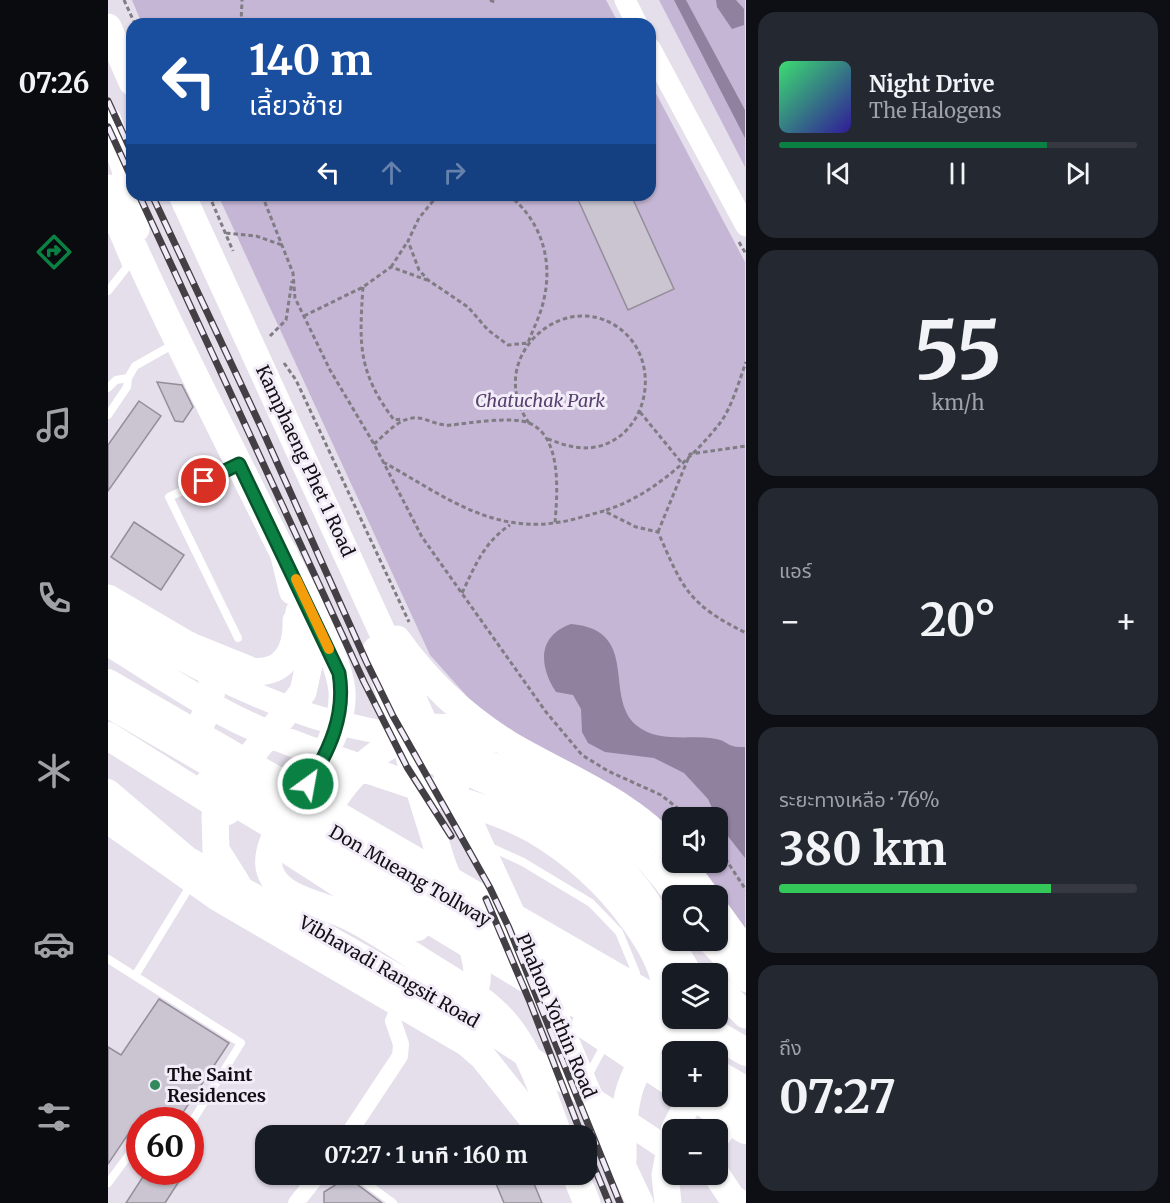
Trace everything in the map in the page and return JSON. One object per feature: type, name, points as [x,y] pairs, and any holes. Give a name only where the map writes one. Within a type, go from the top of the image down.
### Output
[{"type":"highway","points":[[284,554],[293,591]]},
{"type":"highway","points":[[108,664],[183,709],[191,721],[194,735],[182,750],[155,764],[142,765],[116,758],[108,753]]},
{"type":"highway","points":[[108,683],[662,1003]]},
{"type":"highway","name":"Don Mueang Tollway","points":[[108,701],[694,1041]]},
{"type":"highway","name":"Don Mueang Tollway","points":[[108,723],[536,982],[606,1014],[662,1045]]},
{"type":"highway","points":[[108,736],[350,890],[662,1065]]},
{"type":"highway","points":[[536,982],[582,1021],[662,1073]]},
{"type":"highway","points":[[707,1029],[746,1052]]},
{"type":"highway","name":"Don Mueang Tollway","points":[[728,1061],[746,1071]]},
{"type":"highway","points":[[728,1082],[746,1091]]},
{"type":"highway","points":[[728,1102],[746,1112]]},
{"type":"highway","points":[[714,1107],[746,1128]]},
{"type":"main road","points":[[108,27],[126,68]]},
{"type":"main road","points":[[108,120],[126,179]]},
{"type":"main road","points":[[132,201],[143,268]]},
{"type":"main road","name":"Kamphaeng Phet 1 Road","points":[[187,201],[214,236],[251,346],[372,604],[406,741],[442,863]]},
{"type":"main road","points":[[110,210],[143,268],[284,554],[339,673],[342,732],[327,810]]},
{"type":"main road","points":[[108,598],[188,645],[252,671],[272,671],[289,657],[296,641],[293,591]]},
{"type":"main road","points":[[238,885],[216,850],[215,815],[232,779],[303,692],[310,660],[293,591]]},
{"type":"main road","points":[[372,604],[403,647],[436,686],[476,721],[507,742],[609,798],[650,827],[662,840]]},
{"type":"main road","points":[[108,618],[216,678],[272,701],[313,716],[453,751],[564,794],[592,811],[620,833],[646,858],[667,885]]},
{"type":"main road","points":[[108,642],[220,711],[253,727],[330,757],[462,801],[533,830],[581,864],[623,907],[656,958],[665,988],[661,1018],[630,1089],[623,1131],[624,1167]]},
{"type":"main road","points":[[188,645],[209,668],[213,685],[210,702],[194,735]]},
{"type":"main road","points":[[341,707],[324,757],[277,830],[270,846],[268,859],[270,872],[284,890],[344,915],[388,940],[473,993],[498,1014],[514,1034],[527,1057],[555,1125]]},
{"type":"main road","points":[[344,915],[318,887],[308,865],[316,833],[327,810],[352,774],[370,757],[406,741],[472,732],[507,742]]},
{"type":"main road","points":[[406,741],[442,764],[484,780],[552,814],[595,846],[636,888],[682,963]]},
{"type":"main road","name":"Phahon Yothin Road","points":[[442,764],[504,895],[586,1089],[640,1203]]},
{"type":"main road","name":"Vibhavadi Rangsit Road","points":[[108,791],[188,858],[456,1009],[662,1145]]},
{"type":"main road","points":[[609,798],[590,798],[583,802],[578,811],[580,820],[620,855],[662,910]]},
{"type":"main road","points":[[108,820],[217,897],[467,1043],[483,1057],[537,1125]]},
{"type":"main road","points":[[388,940],[415,937],[429,931],[438,922],[447,891],[442,863]]},
{"type":"main road","points":[[408,1008],[429,1017],[453,1013],[466,1003],[477,982],[477,968],[466,924],[442,863]]},
{"type":"main road","points":[[728,927],[746,952]]},
{"type":"main road","points":[[718,951],[746,980]]},
{"type":"main road","points":[[441,973],[453,1013],[467,1043]]},
{"type":"main road","points":[[717,1041],[730,1012]]},
{"type":"main road","points":[[728,1119],[746,1091]]},
{"type":"main road","points":[[728,1180],[746,1188]]},
{"type":"main road","points":[[580,1185],[587,1203]]},
{"type":"main road","points":[[666,1185],[668,1203]]},
{"type":"main road","points":[[723,1185],[732,1198],[740,1203]]},
{"type":"street","points":[[625,0],[634,18]]},
{"type":"street","points":[[656,59],[746,226]]},
{"type":"street","points":[[354,1125],[400,1056],[401,1044],[393,1021],[408,1008]]},
{"type":"street","points":[[297,1203],[311,1185]]},
{"type":"lane","points":[[108,291],[127,267],[110,210]]},
{"type":"lane","points":[[108,415],[128,387],[128,378],[135,366],[178,341]]},
{"type":"lane","points":[[108,388],[116,380],[128,378]]},
{"type":"lane","points":[[238,638],[169,497],[239,464]]},
{"type":"lane","points":[[477,840],[523,862],[591,903],[619,932],[636,973],[625,1010],[590,1069],[586,1089]]},
{"type":"lane","points":[[135,976],[194,880]]},
{"type":"lane","points":[[108,959],[241,1043],[201,1107]]},
{"type":"lane","points":[[108,1183],[126,1159]]},
{"type":"lane","points":[[369,1185],[393,1203]]},
{"type":"path","points":[[124,0],[132,18]]},
{"type":"path","points":[[241,18],[242,0]]},
{"type":"path","points":[[489,0],[496,3]]},
{"type":"path","points":[[210,201],[214,236],[234,254]]},
{"type":"path","points":[[264,201],[293,273],[295,298],[330,370],[374,444],[422,537],[562,733],[582,755],[608,771],[661,795],[676,807]]},
{"type":"path","points":[[304,316],[363,287],[391,267],[408,242],[419,218],[433,201]]},
{"type":"path","points":[[408,242],[419,270],[428,280],[468,307],[488,330],[508,345],[528,343],[549,324],[575,316],[604,320],[626,334],[642,358],[647,386],[640,412],[620,435],[598,446],[574,448],[548,439],[529,423],[521,412],[515,392],[516,366],[528,343],[544,300],[548,261],[540,232],[517,201]]},
{"type":"path","points":[[214,236],[256,236],[282,245]]},
{"type":"path","points":[[391,267],[428,280]]},
{"type":"path","points":[[251,346],[280,329],[286,320],[293,273]]},
{"type":"path","points":[[363,287],[361,333],[365,374],[376,397],[394,420],[418,418],[446,426],[492,421],[529,423]]},
{"type":"path","points":[[278,355],[296,380],[412,628]]},
{"type":"path","points":[[381,461],[474,514],[512,524],[555,524],[604,511],[628,503],[681,462],[721,422],[746,363]]},
{"type":"path","points":[[640,412],[681,462]]},
{"type":"path","points":[[374,444],[404,419]]},
{"type":"path","points":[[548,439],[558,478],[555,524]]},
{"type":"path","points":[[690,454],[746,446]]},
{"type":"path","points":[[690,454],[658,532],[676,574],[692,599],[716,618],[746,633]]},
{"type":"path","points":[[604,511],[636,526],[658,532]]},
{"type":"path","points":[[462,593],[483,550],[495,535],[512,524]]},
{"type":"path","points":[[728,863],[746,890]]},
{"type":"green space","points":[[132,0],[606,0],[616,18],[140,18]]},
{"type":"green space","points":[[659,0],[745,0],[745,167]]},
{"type":"green space","name":"Chatuchak Park","points":[[656,93],[745,262],[745,938],[728,918],[728,885],[711,885],[705,873],[728,873],[728,807],[662,807],[662,822],[648,809],[564,771],[482,713],[430,655],[221,201],[656,201]]},
{"type":"shaded area","points":[[674,0],[686,0],[745,110],[745,138]]},
{"type":"shaded area","points":[[716,0],[736,0],[744,9],[744,25],[732,29],[717,7]]},
{"type":"shaded area","points":[[571,624],[593,629],[606,638],[614,651],[622,698],[627,713],[636,725],[645,731],[664,736],[716,739],[734,746],[745,747],[745,858],[728,836],[728,807],[712,807],[708,799],[684,773],[654,758],[605,752],[588,743],[582,732],[581,709],[573,695],[556,692],[546,672],[544,653],[552,636]]},
{"type":"building","points":[[579,201],[634,201],[674,289],[628,310]]},
{"type":"building","points":[[157,382],[182,385],[193,407],[183,422],[175,421]]},
{"type":"building","points":[[139,401],[161,416],[108,491],[108,445]]},
{"type":"building","points":[[134,522],[184,555],[161,590],[111,557]]},
{"type":"building","name":"The Saint Residences","points":[[159,999],[229,1043],[187,1107],[126,1107],[126,1137],[108,1164],[108,1047],[121,1055]]},
{"type":"building","points":[[138,1185],[177,1185],[165,1203],[126,1203]]},
{"type":"building","points":[[335,1185],[358,1185],[382,1203],[324,1203],[324,1192]]},
{"type":"building","points":[[497,1185],[535,1185],[542,1203],[504,1203]]},
{"type":"railway","points":[[108,101],[126,140]]},
{"type":"railway","points":[[108,127],[126,166]]},
{"type":"railway","points":[[142,201],[364,682],[407,767],[451,836]]},
{"type":"railway","points":[[155,201],[262,429],[366,661],[393,716],[490,888],[509,928],[620,1203]]},
{"type":"railway","points":[[486,899],[530,1002],[578,1125]]},
{"type":"railway","points":[[597,1174],[609,1203]]},
{"type":"slow traffic","points":[[296,579],[329,649]]},
{"type":"place","name":"The Saint Residences","points":[[155,1085]]},
{"type":"route","points":[[204,481],[239,464],[332,654],[339,673],[342,692],[338,720],[328,749],[308,784]]}]
